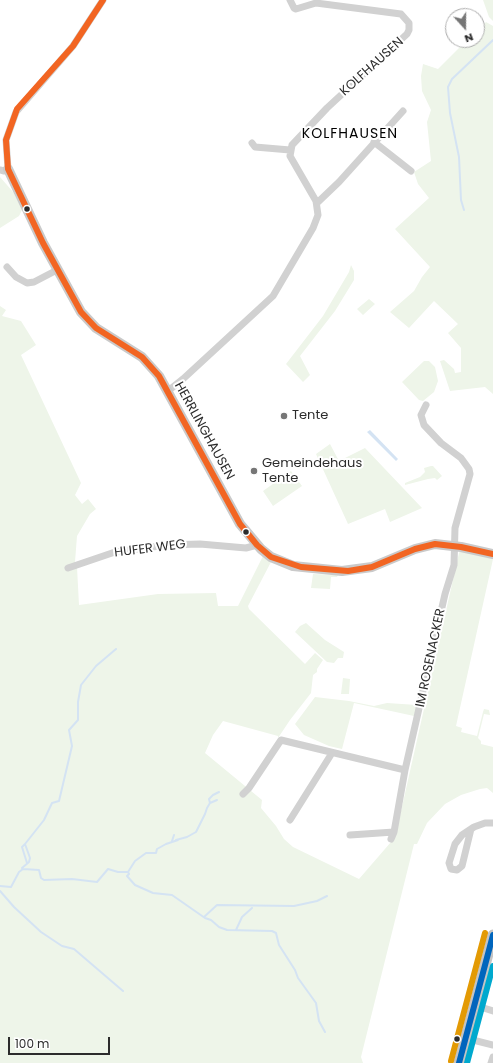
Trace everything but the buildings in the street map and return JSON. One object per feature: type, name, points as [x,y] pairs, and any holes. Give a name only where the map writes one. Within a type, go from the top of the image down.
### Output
[{"type":"main road","points":[[459,1063],[493,935]]},
{"type":"street","name":"HERRLINGHAUSEN","points":[[103,0],[73,46],[16,112],[6,140],[4,170],[74,302],[87,320],[96,328],[142,357],[159,376],[240,524],[257,545],[271,557],[293,566],[348,572],[376,566],[423,546],[439,544],[457,546],[493,554]]},
{"type":"street","name":"KOLFHAUSEN","points":[[290,0],[296,9],[316,3],[334,5],[369,11],[401,14],[409,23],[407,34],[326,108],[296,139],[290,150]]},
{"type":"street","points":[[317,203],[339,182],[402,111]]},
{"type":"street","points":[[374,142],[411,171]]},
{"type":"street","points":[[168,391],[183,379],[272,296],[316,223],[318,215],[317,203],[294,165],[290,156],[290,150],[255,147],[252,143]]},
{"type":"street","points":[[7,267],[16,277],[27,283],[34,282],[57,270]]},
{"type":"street","points":[[426,405],[421,416],[424,425],[441,443],[460,458],[469,469],[469,479],[456,528],[457,546]]},
{"type":"street","name":"HUFER WEG","points":[[68,568],[115,552],[167,545],[200,544],[246,548],[257,545]]},
{"type":"street","name":"IM ROSENACKER","points":[[350,835],[392,835],[444,594],[454,565],[457,546]]},
{"type":"street","points":[[243,794],[249,788],[282,740],[405,770]]},
{"type":"street","points":[[290,820],[332,753]]},
{"type":"street","points":[[471,829],[462,866],[457,870],[451,869],[449,863],[455,844],[462,835],[471,829],[485,823],[493,823]]},
{"type":"street","points":[[474,1005],[493,1011]]},
{"type":"street","points":[[466,1038],[493,1045]]},
{"type":"street","points":[[491,1063],[493,1057]]},
{"type":"shaded area","points":[[483,0],[493,0],[493,21],[489,17]]},
{"type":"shaded area","points":[[486,22],[493,26],[493,394],[485,387],[450,391],[440,361],[444,360],[454,369],[455,373],[461,372],[461,348],[448,333],[458,324],[434,301],[409,328],[390,312],[414,291],[430,267],[395,229],[429,198],[418,184],[414,172],[431,161],[427,122],[431,110],[422,91],[421,76],[423,64],[438,69],[459,48],[485,48]]},
{"type":"shaded area","points":[[0,177],[14,193],[22,210],[19,216],[0,228]]},
{"type":"shaded area","points":[[351,265],[354,271],[354,280],[335,311],[300,356],[310,375],[303,382],[286,364],[323,316],[349,272]]},
{"type":"shaded area","points":[[369,299],[375,304],[363,315],[357,309]]},
{"type":"shaded area","points":[[0,306],[6,310],[2,316],[21,321],[36,345],[21,355],[81,483],[75,495],[82,504],[88,499],[96,509],[90,514],[77,536],[75,562],[77,567],[79,605],[158,594],[216,593],[218,606],[238,606],[263,556],[271,562],[248,606],[249,609],[305,664],[315,653],[323,660],[317,669],[317,672],[313,675],[311,693],[278,738],[278,736],[223,721],[213,735],[205,753],[262,800],[261,808],[276,826],[284,839],[293,847],[359,879],[391,842],[397,829],[459,553],[460,551],[493,559],[456,726],[462,728],[461,732],[477,736],[484,709],[489,710],[490,715],[484,714],[478,738],[481,741],[481,744],[493,747],[493,793],[487,788],[480,789],[461,795],[445,804],[427,823],[417,844],[414,844],[361,1057],[363,1063],[0,1063]]},
{"type":"shaded area","points":[[424,361],[429,361],[435,367],[438,381],[434,392],[423,401],[419,400],[402,382]]},
{"type":"shaded area","points":[[330,444],[339,461],[365,448],[422,508],[390,522],[385,509],[348,524],[316,454]]},
{"type":"shaded area","points":[[433,466],[442,476],[437,480],[435,478],[428,479],[405,485],[405,483],[420,477],[425,472],[424,468]]},
{"type":"shaded area","points":[[291,471],[302,486],[273,506],[263,491]]},
{"type":"shaded area","points":[[313,574],[338,575],[337,577],[331,577],[330,589],[311,588]]},
{"type":"shaded area","points":[[306,623],[325,640],[344,652],[343,658],[338,658],[334,663],[327,662],[295,632],[300,626]]},
{"type":"shaded area","points":[[343,678],[350,679],[349,694],[341,694]]},
{"type":"shaded area","points":[[315,697],[374,706],[387,703],[417,705],[414,716],[354,703],[342,749],[329,746],[304,735],[295,724]]},
{"type":"water","points":[[370,430],[398,459],[396,461],[367,432]]},
{"type":"waterway","points":[[464,210],[461,200],[459,157],[450,113],[448,87],[452,79],[493,40]]},
{"type":"waterway","points":[[23,869],[22,868],[29,862],[30,858],[25,844],[44,820],[52,803],[59,801],[72,746],[69,730],[78,720],[78,702],[81,685],[96,666],[116,649]]},
{"type":"waterway","points":[[210,803],[209,799],[219,792]]},
{"type":"waterway","points":[[176,840],[187,837],[196,832],[210,803],[217,800]]},
{"type":"waterway","points":[[172,841],[174,835]]},
{"type":"waterway","points":[[0,886],[11,887],[19,872],[23,869],[39,870],[41,878],[44,880],[72,879],[97,882],[108,869],[118,872],[128,872],[135,861],[146,853],[156,853],[157,849],[178,840]]},
{"type":"waterway","points":[[25,844],[22,847],[27,863]]},
{"type":"waterway","points":[[128,872],[129,874],[127,876],[135,885],[153,893],[172,895],[205,918],[211,920],[219,927],[227,930],[272,931],[276,933],[279,945],[295,970],[298,978],[316,1003],[319,1021],[325,1032]]},
{"type":"waterway","points":[[0,891],[14,907],[41,932],[62,946],[74,949],[123,991]]},
{"type":"waterway","points":[[204,917],[217,905],[294,906],[317,901],[327,896]]},
{"type":"waterway","points":[[236,930],[242,917],[252,908]]},
{"type":"transit line","points":[[103,0],[73,46],[17,109],[6,140],[8,169],[43,243],[81,312],[96,328],[142,357],[159,376],[240,524],[257,545],[271,557],[301,567],[348,571],[372,567],[415,549],[435,544],[461,547],[493,554]]},
{"type":"transit line","points":[[451,1061],[485,933]]},
{"type":"transit line","points":[[459,1063],[493,935]]},
{"type":"transit line","points":[[467,1063],[493,966]]},
{"type":"place","name":"Tente","points":[[284,416]]},
{"type":"place","name":"Gemeindehaus Tente","points":[[254,471]]},
{"type":"district","name":"KOLFHAUSEN","points":[[350,134]]}]
